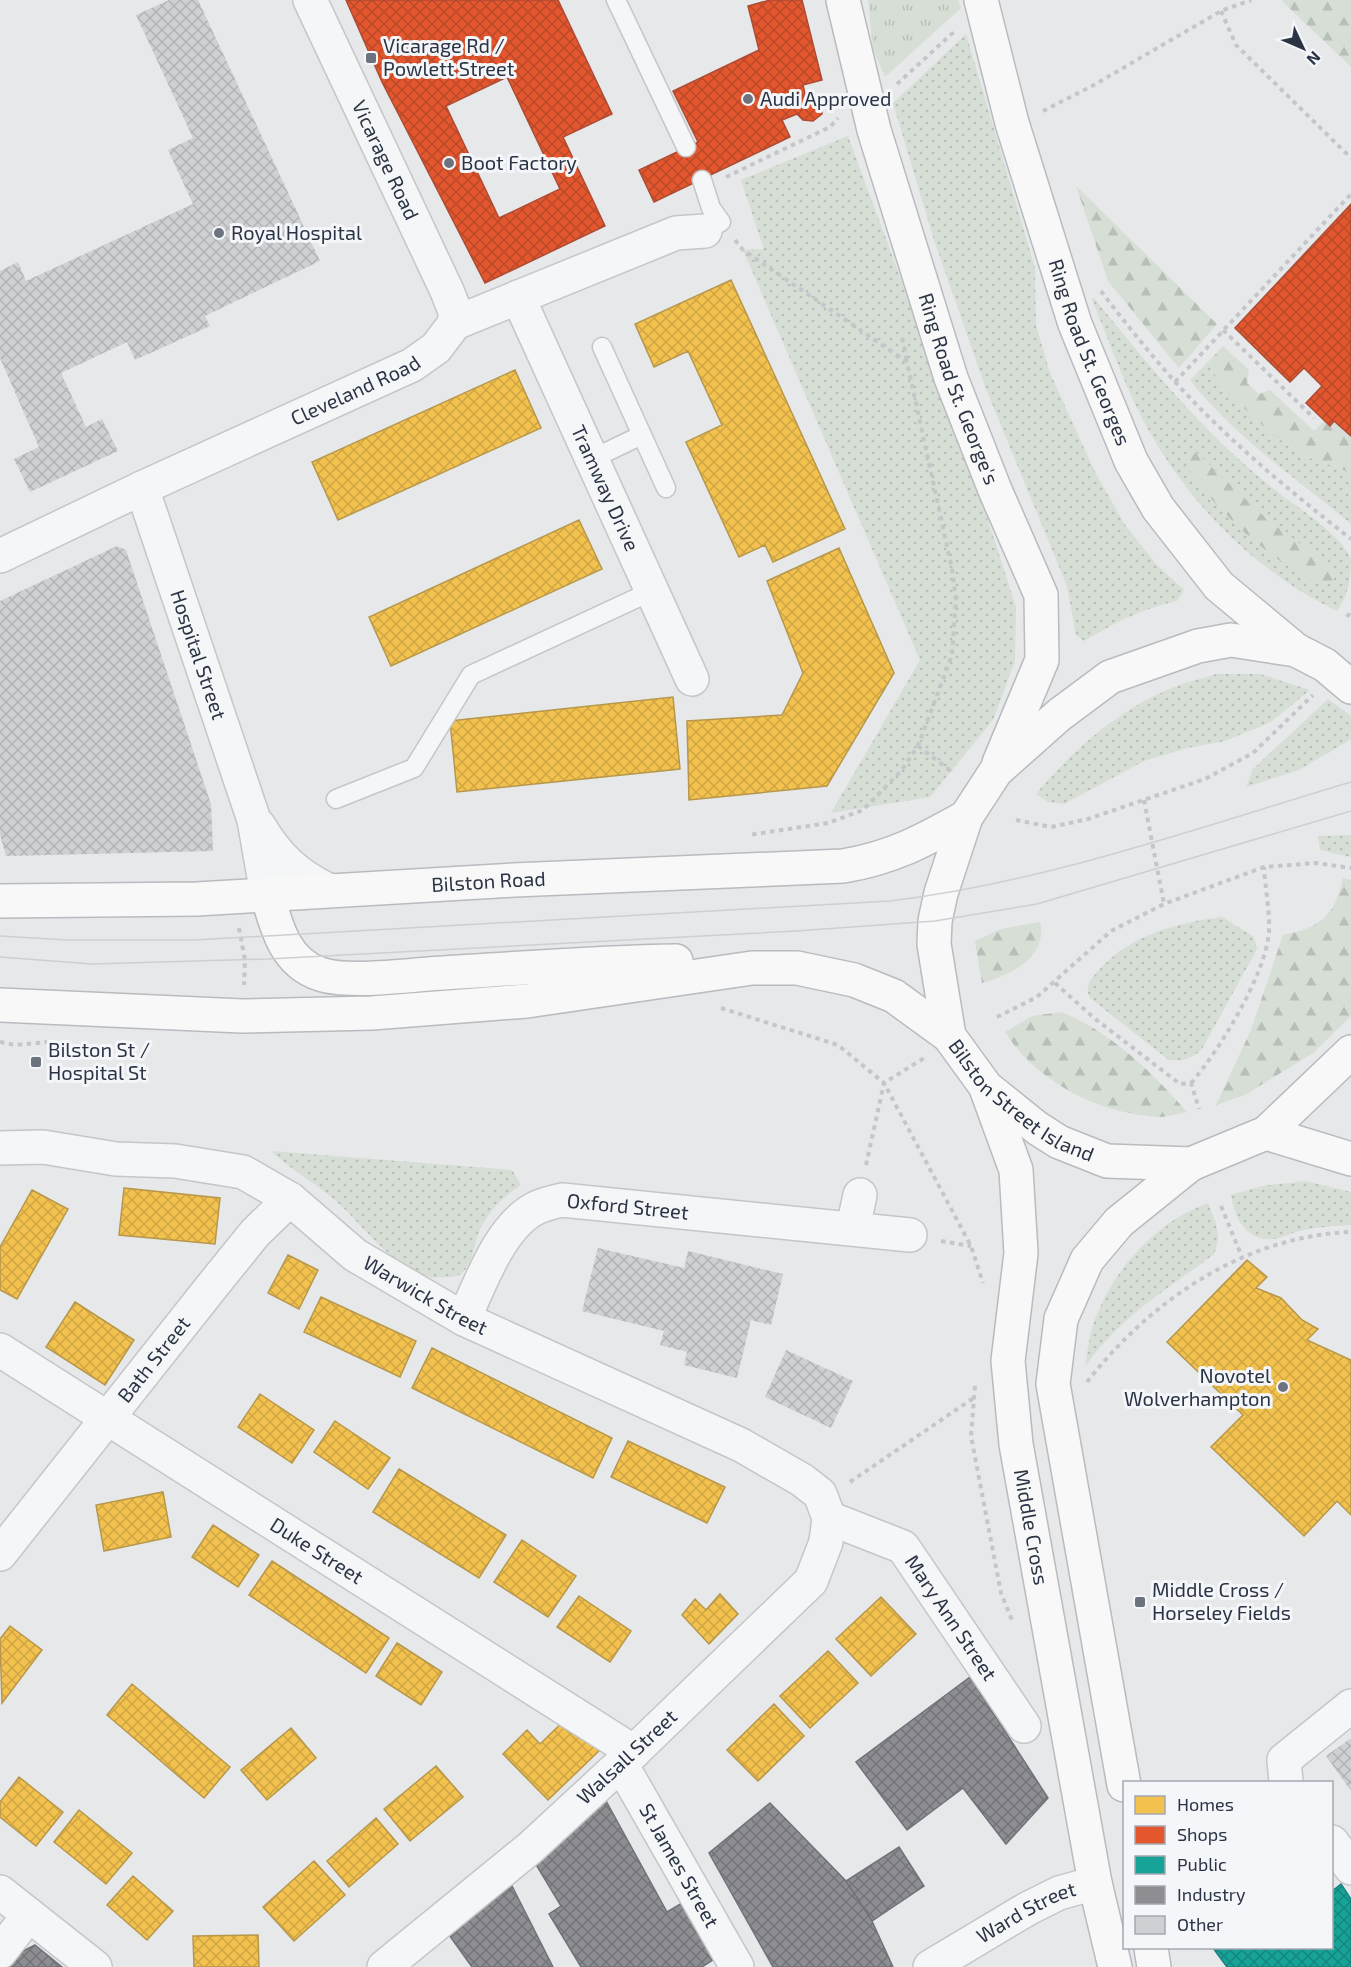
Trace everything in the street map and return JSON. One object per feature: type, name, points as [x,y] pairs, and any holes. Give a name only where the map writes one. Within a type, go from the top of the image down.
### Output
[{"type":"highway","name":"Ring Road St. George's","points":[[843,0],[867,99],[951,378],[995,490],[1041,595],[1042,660],[996,771]]},
{"type":"highway","name":"Ring Road St. Georges","points":[[983,8],[1012,123],[1075,324],[1131,461],[1158,508],[1219,586],[1322,669]]},
{"type":"highway","name":"Bilston Street Island","points":[[1322,669],[1232,640],[1198,646],[1110,677],[1059,715],[996,771],[966,817],[935,921],[934,944],[949,1036],[986,1087],[1037,1128],[1059,1142],[1107,1161],[1191,1164],[1266,1133],[1351,1052]]},
{"type":"highway","points":[[1322,669],[1351,687]]},
{"type":"highway","name":"Bilston Road","points":[[0,901],[197,899],[328,890],[843,866],[887,857],[917,844],[966,817]]},
{"type":"highway","points":[[267,894],[285,946],[310,969],[332,976],[387,977],[624,961],[692,960],[752,968],[797,968],[854,980],[894,996],[949,1036]]},
{"type":"highway","points":[[0,1005],[242,1016],[372,1013],[527,1001],[752,968]]},
{"type":"highway","name":"Middle Cross","points":[[986,1087],[1016,1170],[1021,1253],[1008,1361],[1016,1444],[1095,1883],[1115,1967]]},
{"type":"highway","points":[[1266,1133],[1351,1159]]},
{"type":"highway","points":[[1124,1781],[1053,1384],[1061,1319],[1087,1260],[1119,1222],[1191,1164]]},
{"type":"highway","points":[[1151,1949],[1154,1967]]},
{"type":"street","name":"Vicarage Road","points":[[310,0],[447,291],[455,310],[455,323]]},
{"type":"street","points":[[455,323],[676,233],[705,231]]},
{"type":"street","name":"Tramway Drive","points":[[518,297],[692,679]]},
{"type":"street","name":"Cleveland Road","points":[[0,556],[142,488],[412,365],[436,348],[455,323]]},
{"type":"street","name":"Hospital Street","points":[[142,488],[254,820]]},
{"type":"street","points":[[254,820],[276,853],[293,869],[328,890]]},
{"type":"street","points":[[254,820],[267,894]]},
{"type":"street","name":"Warwick Street","points":[[0,1148],[43,1147],[116,1159],[175,1161],[243,1172],[290,1199],[355,1255],[464,1319],[741,1445],[802,1480],[820,1494],[826,1509]]},
{"type":"street","points":[[854,1228],[860,1195]]},
{"type":"street","name":"Bath Street","points":[[0,1554],[255,1233],[290,1199]]},
{"type":"street","name":"Oxford Street","points":[[464,1319],[495,1252],[517,1221],[536,1208],[562,1200],[910,1235]]},
{"type":"street","name":"Duke Street","points":[[0,1350],[628,1758]]},
{"type":"street","name":"Mary Ann Street","points":[[826,1509],[903,1547],[1024,1726]]},
{"type":"street","name":"Walsall Street","points":[[384,1967],[530,1848],[628,1758],[811,1581],[826,1542],[826,1509]]},
{"type":"street","points":[[1285,1771],[1351,1707]]},
{"type":"street","name":"St James Street","points":[[628,1758],[737,1967]]},
{"type":"street","points":[[1333,1843],[1351,1868]]},
{"type":"street","name":"Ward Street","points":[[930,1967],[1027,1909],[1059,1893],[1095,1883]]},
{"type":"street","points":[[0,1892],[95,1967]]},
{"type":"street","points":[[0,1952],[29,1915]]},
{"type":"lane","points":[[616,0],[686,147]]},
{"type":"lane","points":[[702,180],[711,208],[721,222],[705,231]]},
{"type":"lane","points":[[602,347],[666,488]]},
{"type":"lane","points":[[592,459],[642,435]]},
{"type":"lane","points":[[336,799],[414,768],[471,675],[652,591]]},
{"type":"path","points":[[1035,115],[1092,86],[1221,11],[1251,0]]},
{"type":"path","points":[[721,180],[830,128],[847,106],[891,90],[983,8]]},
{"type":"path","points":[[1221,11],[1236,45],[1351,158]]},
{"type":"path","points":[[1175,382],[1351,194]]},
{"type":"path","points":[[743,250],[907,362],[947,537],[956,601],[952,655],[918,746],[952,772]]},
{"type":"path","points":[[1099,288],[1175,382],[1214,423],[1277,480],[1351,539]]},
{"type":"path","points":[[1223,330],[1314,418]]},
{"type":"path","points":[[1347,617],[1351,611]]},
{"type":"path","points":[[1016,820],[1051,827],[1088,819],[1205,779],[1253,753],[1322,669]]},
{"type":"path","points":[[1144,800],[1164,904]]},
{"type":"path","points":[[997,1017],[1037,997],[1111,931],[1164,904],[1264,867],[1316,862],[1351,868]]},
{"type":"path","points":[[1055,983],[1094,1018],[1180,1084],[1191,1083],[1208,1064],[1264,960],[1269,931],[1264,867]]},
{"type":"path","points":[[237,921],[243,938],[245,960],[242,1016]]},
{"type":"path","points":[[720,1008],[838,1045],[884,1083],[971,1246],[984,1285]]},
{"type":"path","points":[[860,1195],[884,1083],[924,1058]]},
{"type":"path","points":[[1191,1083],[1199,1109]]},
{"type":"path","points":[[1221,1206],[1242,1257]]},
{"type":"path","points":[[1083,1387],[1112,1350],[1148,1316],[1194,1283],[1242,1257],[1315,1233],[1351,1232]]},
{"type":"path","points":[[826,1509],[975,1397]]},
{"type":"green space","points":[[868,0],[958,0],[961,8],[885,77],[873,49]]},
{"type":"green space","points":[[1283,0],[1351,0],[1351,67],[1282,1]]},
{"type":"green space","points":[[966,34],[1035,268],[1036,325],[1050,373],[1095,472],[1125,525],[1157,565],[1184,590],[1177,601],[1129,617],[1084,641],[1076,635],[1067,586],[986,389],[934,240],[893,103]]},
{"type":"green space","points":[[848,136],[974,477],[1016,607],[1015,661],[993,720],[930,797],[831,813],[920,660],[743,250],[764,249],[741,180]]},
{"type":"green space","points":[[1076,186],[1217,324],[1179,368],[1108,281]]},
{"type":"green space","points":[[1094,298],[1201,423],[1249,469],[1329,532],[1347,551],[1351,560],[1349,581],[1344,599],[1337,611],[1302,592],[1239,545],[1211,517],[1186,486],[1163,454],[1143,420],[1113,352],[1092,299]]},
{"type":"green space","points":[[1223,346],[1249,370],[1247,383],[1259,394],[1270,390],[1314,431],[1324,421],[1330,426],[1334,421],[1351,436],[1351,474],[1296,451],[1267,429],[1237,401],[1214,374],[1208,362]]},
{"type":"green space","points":[[1208,362],[1214,374],[1237,401],[1282,441],[1308,457],[1351,474],[1351,524],[1246,438],[1207,400],[1190,380]]},
{"type":"green space","points":[[1197,453],[1268,520],[1329,565],[1333,581],[1325,587],[1306,577],[1286,565],[1246,534],[1211,499],[1185,462],[1188,455]]},
{"type":"green space","points":[[1216,674],[1260,674],[1310,690],[1271,722],[1225,741],[1187,748],[1144,761],[1064,804],[1048,802],[1036,794],[1081,747],[1133,708],[1172,688]]},
{"type":"green space","points":[[1328,699],[1351,716],[1351,739],[1299,770],[1246,787],[1253,769]]},
{"type":"green space","points":[[1351,835],[1351,857],[1320,850],[1318,836]]},
{"type":"green space","points":[[1343,878],[1351,880],[1351,1016],[1313,1053],[1245,1095],[1216,1105],[1251,1030],[1283,935],[1317,924],[1324,918],[1336,902]]},
{"type":"green space","points":[[1222,917],[1254,937],[1257,949],[1202,1049],[1195,1055],[1183,1060],[1169,1060],[1090,998],[1088,986],[1091,980],[1111,958],[1125,948],[1140,939],[1171,927]]},
{"type":"green space","points":[[1040,922],[1041,935],[1033,955],[1015,970],[982,983],[975,941],[1001,929]]},
{"type":"green space","points":[[1061,1012],[1097,1030],[1130,1054],[1187,1112],[1163,1117],[1138,1115],[1093,1102],[1052,1080],[1034,1066],[1005,1032],[1032,1016]]},
{"type":"green space","points":[[271,1151],[512,1170],[521,1185],[491,1211],[479,1232],[469,1264],[462,1273],[452,1277],[429,1277],[414,1271],[385,1251],[336,1201]]},
{"type":"green space","points":[[1305,1181],[1351,1192],[1351,1225],[1305,1230],[1272,1239],[1255,1236],[1243,1226],[1235,1212],[1231,1195],[1262,1186]]},
{"type":"green space","points":[[1208,1203],[1216,1222],[1218,1235],[1214,1254],[1129,1318],[1113,1333],[1085,1367],[1095,1318],[1106,1295],[1128,1261],[1142,1246],[1173,1221]]},
{"type":"building: Homes","points":[[731,280],[845,529],[773,562],[765,545],[739,557],[686,442],[722,425],[688,351],[654,367],[635,324]]},
{"type":"building: Homes","points":[[515,370],[541,428],[338,520],[312,462]]},
{"type":"building: Homes","points":[[579,520],[602,569],[391,666],[369,617]]},
{"type":"building: Homes","points":[[839,548],[894,673],[827,786],[689,800],[687,721],[782,715],[803,673],[767,581]]},
{"type":"building: Homes","points":[[673,697],[680,769],[457,792],[450,721]]},
{"type":"building: Homes","points":[[124,1188],[220,1198],[215,1244],[119,1235]]},
{"type":"building: Homes","points":[[32,1190],[68,1209],[17,1299],[0,1290],[0,1247]]},
{"type":"building: Homes","points":[[288,1255],[318,1270],[299,1309],[268,1293]]},
{"type":"building: Homes","name":"Novotel Wolverhampton","points":[[1247,1260],[1267,1277],[1256,1288],[1281,1298],[1302,1320],[1318,1329],[1307,1340],[1351,1360],[1351,1515],[1337,1501],[1304,1536],[1211,1447],[1243,1415],[1167,1342]]},
{"type":"building: Homes","points":[[321,1297],[416,1341],[400,1377],[304,1332]]},
{"type":"building: Homes","points":[[75,1302],[134,1340],[105,1385],[46,1347]]},
{"type":"building: Homes","points":[[432,1348],[612,1438],[593,1478],[412,1388]]},
{"type":"building: Homes","points":[[260,1394],[314,1430],[292,1463],[238,1427]]},
{"type":"building: Homes","points":[[335,1421],[390,1458],[368,1489],[314,1452]]},
{"type":"building: Homes","points":[[628,1441],[725,1487],[707,1523],[611,1477]]},
{"type":"building: Homes","points":[[399,1469],[506,1535],[479,1578],[373,1512]]},
{"type":"building: Homes","points":[[163,1492],[171,1537],[104,1551],[96,1505]]},
{"type":"building: Homes","points":[[213,1525],[259,1555],[238,1587],[192,1557]]},
{"type":"building: Homes","points":[[522,1540],[576,1576],[548,1617],[494,1582]]},
{"type":"building: Homes","points":[[272,1561],[389,1638],[366,1673],[249,1595]]},
{"type":"building: Homes","points":[[720,1594],[738,1614],[709,1644],[682,1615],[695,1599],[706,1610]]},
{"type":"building: Homes","points":[[579,1596],[631,1631],[610,1662],[557,1627]]},
{"type":"building: Homes","points":[[881,1597],[916,1634],[871,1676],[836,1639]]},
{"type":"building: Homes","points":[[10,1626],[42,1650],[2,1703],[0,1639]]},
{"type":"building: Homes","points":[[397,1643],[442,1672],[421,1705],[376,1676]]},
{"type":"building: Homes","points":[[828,1651],[858,1683],[810,1728],[780,1696]]},
{"type":"building: Homes","points":[[132,1684],[230,1767],[204,1798],[107,1715]]},
{"type":"building: Homes","points":[[774,1704],[804,1736],[758,1781],[727,1750]]},
{"type":"building: Homes","points":[[570,1715],[602,1748],[548,1800],[503,1754],[527,1730],[540,1744]]},
{"type":"building: Homes","points":[[291,1728],[316,1758],[267,1800],[241,1770]]},
{"type":"building: Homes","points":[[436,1766],[463,1797],[410,1841],[384,1809]]},
{"type":"building: Homes","points":[[19,1777],[63,1812],[36,1846],[0,1817],[0,1802]]},
{"type":"building: Homes","points":[[79,1810],[132,1853],[106,1884],[54,1842]]},
{"type":"building: Homes","points":[[376,1818],[398,1844],[349,1887],[327,1861]]},
{"type":"building: Homes","points":[[314,1861],[345,1895],[294,1941],[263,1907]]},
{"type":"building: Homes","points":[[133,1876],[173,1911],[147,1940],[107,1905]]},
{"type":"building: Homes","points":[[258,1935],[259,1967],[194,1967],[193,1936]]},
{"type":"building: Shops","name":"Boot Factory","points":[[346,0],[558,0],[612,114],[563,137],[605,226],[485,283],[382,82]],"holes":[[[507,77],[560,189],[499,218],[446,106]]]},
{"type":"building: Shops","name":"Audi Approved","points":[[770,0],[802,0],[822,80],[803,85],[805,94],[815,95],[822,103],[822,114],[813,121],[803,120],[797,114],[782,120],[790,137],[654,202],[639,170],[698,142],[673,91],[759,50],[748,6]]},
{"type":"building: Shops","points":[[1351,204],[1351,436],[1334,421],[1330,426],[1306,403],[1322,386],[1304,368],[1290,382],[1235,328]]},
{"type":"building: Public","points":[[1341,1884],[1351,1899],[1351,1967],[1227,1967],[1214,1949],[1333,1949],[1333,1890]]},
{"type":"building: Industry","points":[[970,1677],[1048,1798],[1006,1844],[963,1788],[907,1830],[856,1762]]},
{"type":"building: Industry","points":[[605,1799],[667,1912],[687,1900],[719,1956],[702,1967],[581,1967],[549,1914],[561,1906],[535,1863]]},
{"type":"building: Industry","points":[[770,1803],[846,1881],[872,1921],[893,1967],[773,1967],[709,1853]]},
{"type":"building: Industry","points":[[899,1847],[924,1886],[872,1921],[846,1881]]},
{"type":"building: Industry","points":[[512,1886],[553,1967],[472,1967],[449,1935]]},
{"type":"building: Industry","points":[[35,1945],[62,1967],[4,1967],[13,1956]]},
{"type":"building: Other","name":"Royal Hospital","points":[[169,0],[198,0],[320,261],[205,316],[210,326],[135,360],[127,342],[61,373],[86,427],[102,419],[118,451],[30,492],[14,459],[39,447],[0,358],[0,271],[18,262],[26,281],[193,204],[168,150],[193,138],[136,15]]},
{"type":"building: Other","points":[[117,546],[126,550],[211,804],[213,851],[6,856],[0,835],[0,601]]},
{"type":"building: Other","points":[[598,1248],[684,1268],[688,1251],[783,1274],[771,1325],[751,1320],[737,1378],[684,1365],[687,1352],[660,1345],[664,1331],[582,1311]]},
{"type":"building: Other","points":[[786,1350],[853,1381],[831,1428],[765,1397]]},
{"type":"building: Other","points":[[1351,1738],[1351,1791],[1326,1756]]},
{"type":"tram line","points":[[0,936],[68,940],[194,940],[890,901],[1007,881],[1065,867],[1351,782]]},
{"type":"tram line","points":[[0,957],[92,964],[268,959],[796,931],[935,921],[1037,904],[1351,811]]},
{"type":"place","name":"Vicarage Rd / Powlett Street","points":[[371,58]]},
{"type":"place","name":"Audi Approved","points":[[748,99]]},
{"type":"place","name":"Boot Factory","points":[[449,163]]},
{"type":"place","name":"Royal Hospital","points":[[219,233]]},
{"type":"place","name":"Bilston St / Hospital St","points":[[36,1062]]},
{"type":"place","name":"Novotel Wolverhampton","points":[[1283,1387]]},
{"type":"place","name":"Middle Cross / Horseley Fields","points":[[1140,1602]]}]
